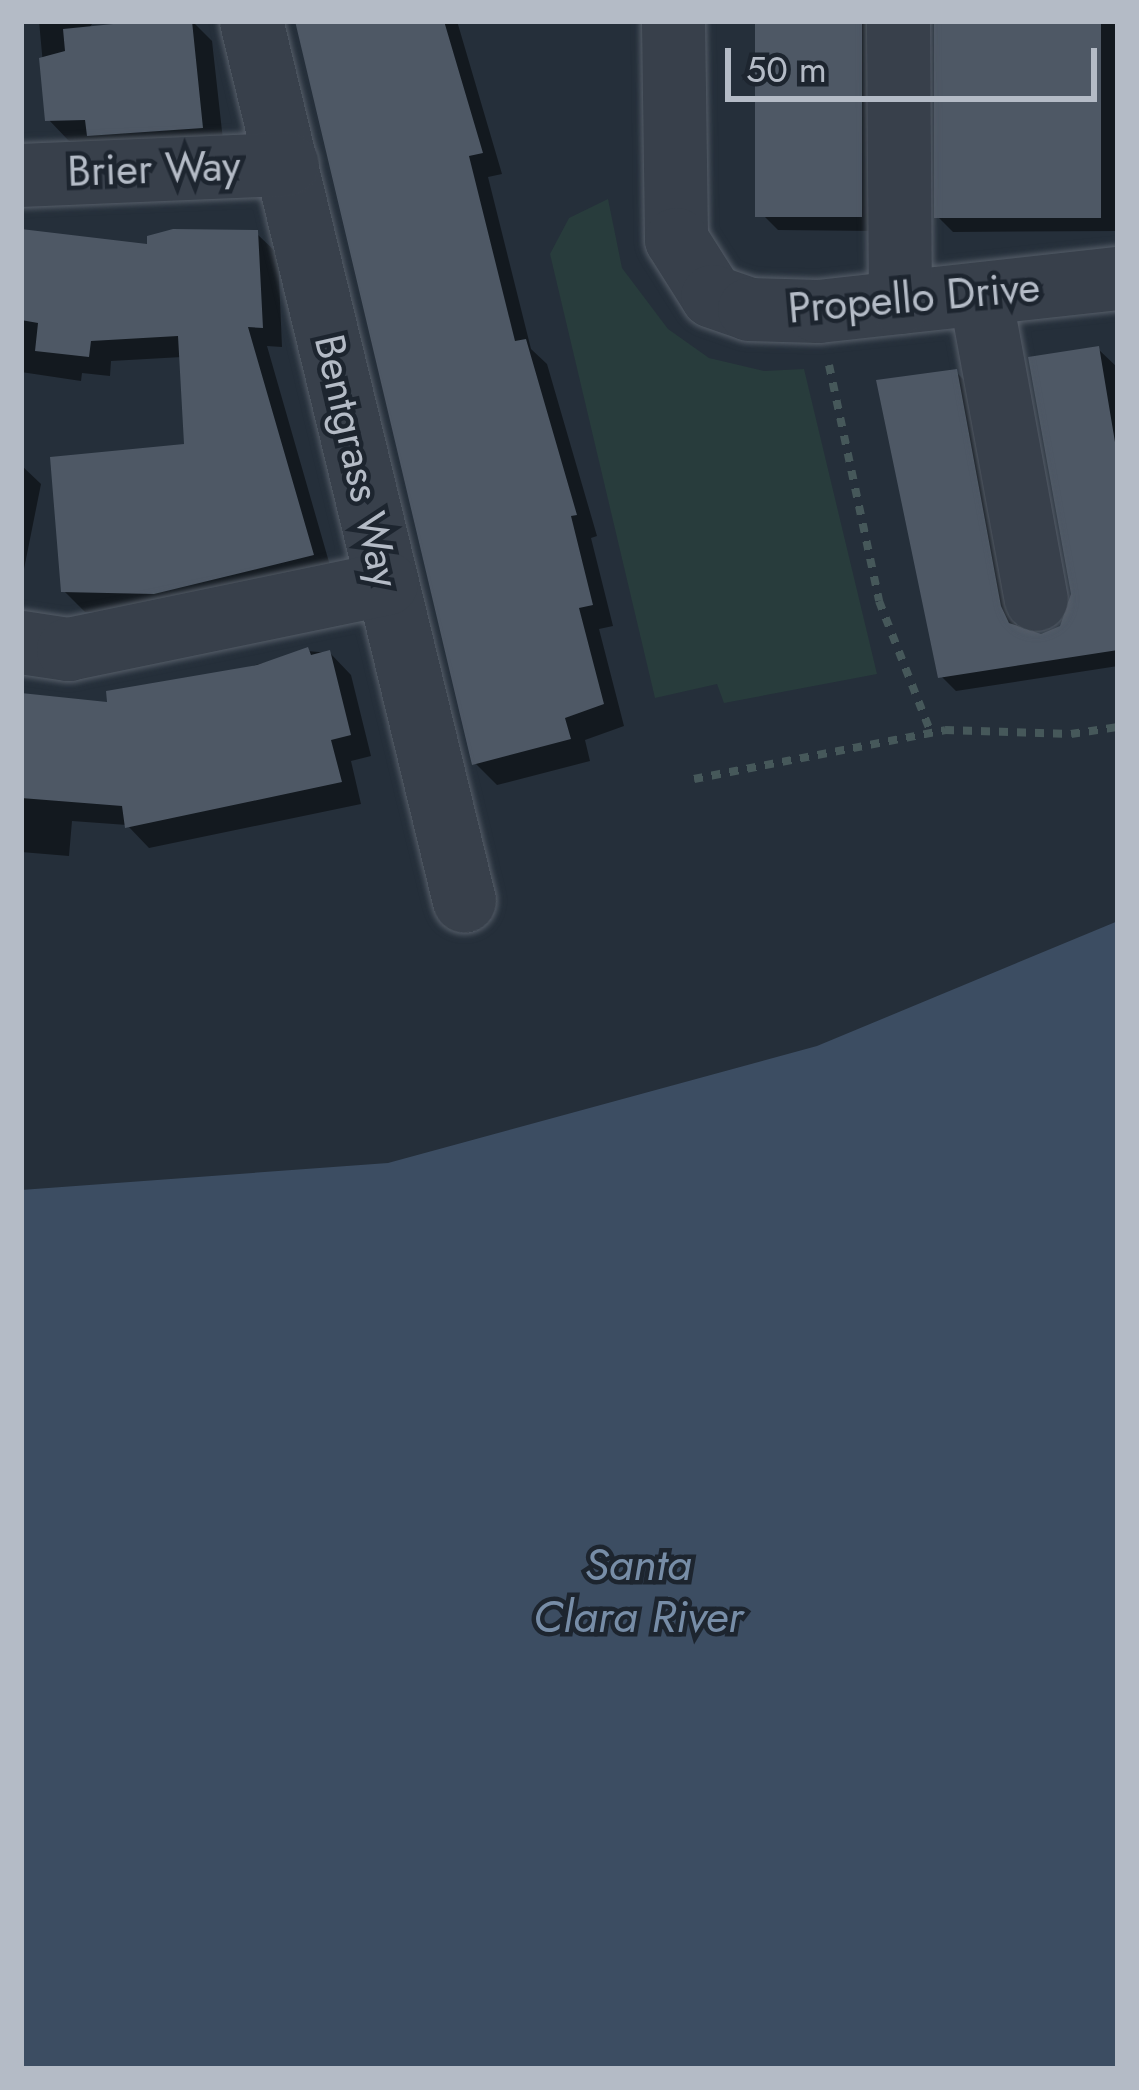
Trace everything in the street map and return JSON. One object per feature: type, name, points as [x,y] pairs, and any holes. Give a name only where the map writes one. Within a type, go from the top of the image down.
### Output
[{"type":"street","name":"Bentgrass Way","points":[[251,21],[464,902]]},
{"type":"street","name":"Propello Drive","points":[[674,21],[676,239],[712,296],[749,309],[818,311],[1118,278]]},
{"type":"street","points":[[898,21],[900,302]]},
{"type":"street","name":"Brier Way","points":[[21,175],[287,164]]},
{"type":"street","points":[[980,295],[1036,599]]},
{"type":"street","points":[[21,642],[68,649],[386,583]]},
{"type":"path","points":[[818,311],[879,601],[931,733]]},
{"type":"path","points":[[694,779],[931,733],[1118,727]]},
{"type":"green space","points":[[608,199],[622,268],[668,329],[709,358],[764,371],[804,369],[877,674],[724,703],[717,684],[655,698],[550,254],[569,218]]},
{"type":"water","name":"Santa Clara River","points":[[1118,921],[1118,2069],[21,2069],[21,1190],[388,1163],[817,1046]]},
{"type":"building","points":[[192,21],[203,128],[87,136],[85,120],[45,121],[39,58],[65,51],[63,29]]},
{"type":"building","points":[[295,21],[444,21],[483,153],[469,156],[515,341],[526,339],[577,515],[571,516],[593,605],[579,608],[604,704],[565,718],[571,739],[472,765]]},
{"type":"building","points":[[755,21],[862,21],[862,217],[755,217]]},
{"type":"building","points":[[934,21],[1101,21],[1101,218],[934,218]]},
{"type":"building","points":[[21,229],[147,244],[147,236],[173,229],[258,230],[263,328],[248,327],[314,555],[154,594],[61,592],[50,457],[184,444],[178,336],[91,341],[89,357],[35,351],[38,323],[21,320]]},
{"type":"building","points":[[1099,346],[1118,460],[1118,650],[938,678],[876,380],[957,369],[1001,606],[1009,623],[1041,634],[1060,626],[1071,594],[1028,357]]},
{"type":"building","points":[[308,647],[311,655],[330,650],[351,735],[331,740],[342,782],[125,828],[122,806],[21,798],[21,693],[107,702],[106,691],[257,665]]}]
